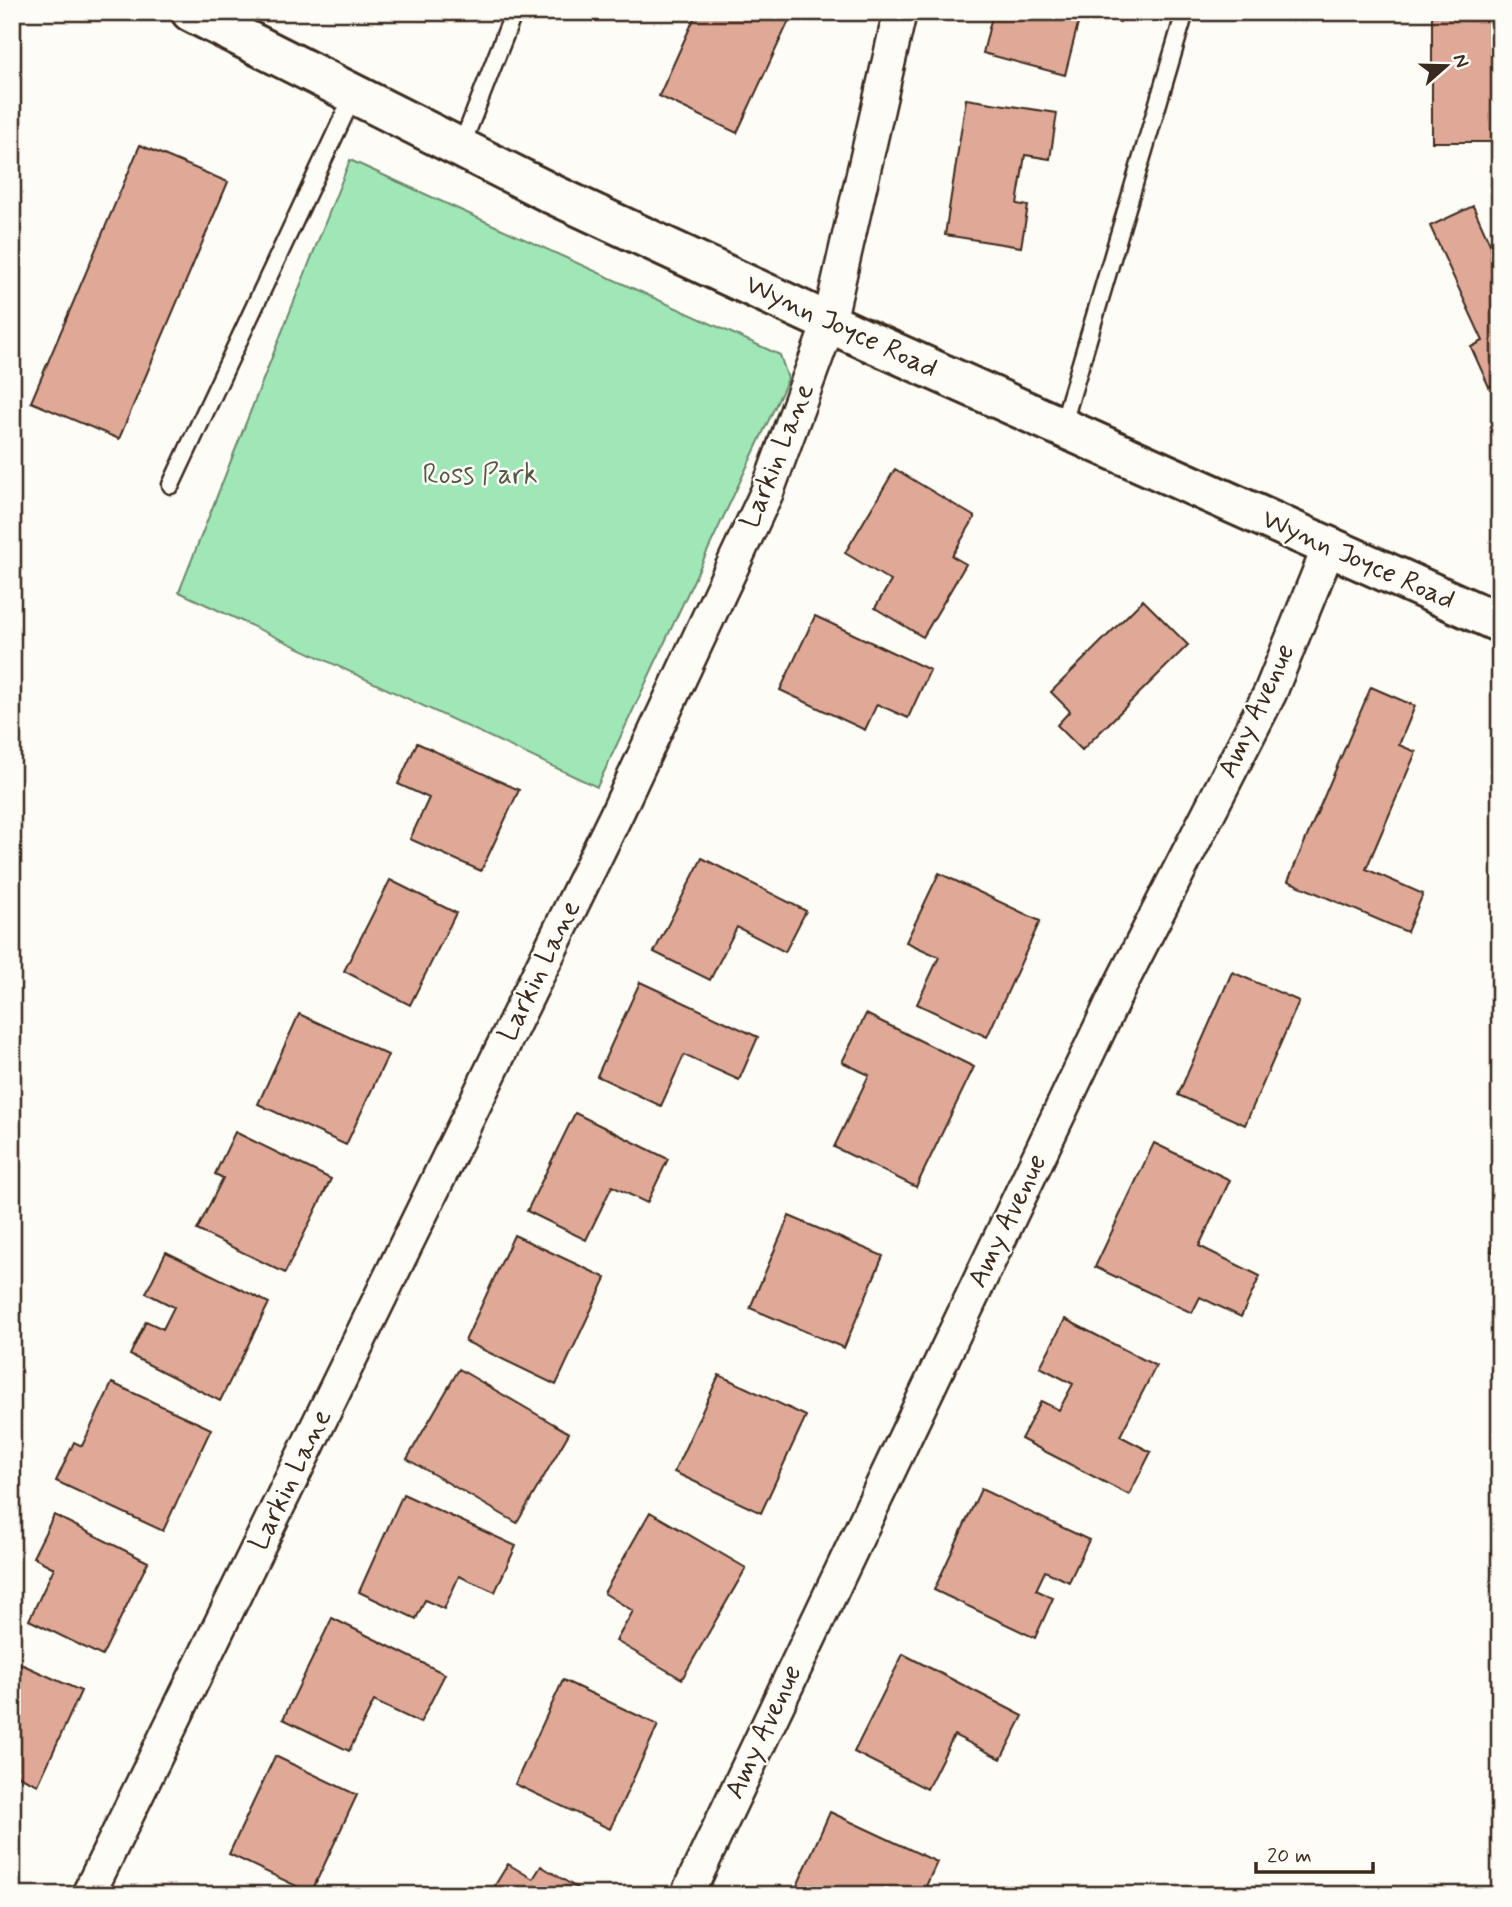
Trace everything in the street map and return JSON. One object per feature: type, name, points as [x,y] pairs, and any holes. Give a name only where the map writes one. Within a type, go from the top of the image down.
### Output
[{"type":"street","name":"Wynn Joyce Road","points":[[191,12],[552,194],[829,323],[1500,623]]},
{"type":"street","name":"Larkin Lane","points":[[89,1895],[624,799],[767,492],[829,323],[900,12]]},
{"type":"street","name":"Amy Avenue","points":[[687,1895],[1119,988],[1270,693],[1329,547]]},
{"type":"lane","points":[[461,147],[514,12]]},
{"type":"lane","points":[[1062,427],[1185,12]]},
{"type":"lane","points":[[171,485],[354,94]]},
{"type":"green space","name":"Ross Park","points":[[350,160],[780,355],[788,379],[597,787],[179,592]]},
{"type":"building","points":[[697,12],[793,12],[737,133],[659,96]]},
{"type":"building","points":[[993,12],[1081,12],[1065,75],[983,53]]},
{"type":"building","points":[[1083,12],[1122,12],[1120,22]]},
{"type":"building","points":[[1432,12],[1500,12],[1500,142],[1432,142]]},
{"type":"building","points":[[966,99],[1057,113],[1050,159],[1025,155],[1017,204],[1028,206],[1021,247],[945,235]]},
{"type":"building","points":[[140,145],[228,182],[119,439],[31,402]]},
{"type":"building","points":[[1473,206],[1490,244],[1500,240],[1500,382],[1489,387],[1471,347],[1483,341],[1430,226]]},
{"type":"building","points":[[895,469],[975,517],[952,556],[966,564],[923,637],[875,608],[891,581],[845,553]]},
{"type":"building","points":[[1143,600],[1188,645],[1082,750],[1057,725],[1070,711],[1051,692]]},
{"type":"building","points":[[815,616],[930,670],[908,718],[877,704],[865,730],[780,690]]},
{"type":"building","points":[[1371,687],[1415,706],[1399,745],[1416,752],[1366,869],[1423,894],[1407,932],[1288,881]]},
{"type":"building","points":[[417,743],[519,790],[481,871],[410,839],[429,798],[398,784]]},
{"type":"building","points":[[702,858],[806,911],[785,952],[737,927],[710,980],[654,952]]},
{"type":"building","points":[[939,873],[1040,921],[987,1037],[917,1004],[939,957],[906,942]]},
{"type":"building","points":[[390,880],[456,913],[410,1005],[344,971]]},
{"type":"building","points":[[1232,972],[1299,1001],[1245,1125],[1178,1095]]},
{"type":"building","points":[[640,982],[758,1037],[739,1080],[684,1055],[661,1106],[597,1076]]},
{"type":"building","points":[[299,1014],[388,1055],[346,1145],[258,1104]]},
{"type":"building","points":[[866,1014],[974,1067],[916,1187],[834,1147],[869,1075],[842,1062]]},
{"type":"building","points":[[575,1113],[668,1159],[647,1203],[612,1186],[586,1240],[527,1211]]},
{"type":"building","points":[[235,1132],[331,1179],[285,1273],[197,1230],[223,1178],[215,1174]]},
{"type":"building","points":[[1154,1143],[1230,1180],[1199,1246],[1260,1276],[1241,1317],[1200,1297],[1192,1313],[1095,1267]]},
{"type":"building","points":[[789,1216],[883,1256],[844,1348],[750,1308]]},
{"type":"building","points":[[1500,1227],[1500,1255],[1491,1251]]},
{"type":"building","points":[[514,1235],[606,1278],[556,1385],[465,1341]]},
{"type":"building","points":[[166,1252],[269,1303],[220,1401],[130,1355],[146,1321],[163,1329],[174,1307],[146,1293]]},
{"type":"building","points":[[1065,1319],[1156,1366],[1120,1436],[1151,1452],[1129,1495],[1021,1439],[1041,1401],[1059,1410],[1073,1384],[1040,1367]]},
{"type":"building","points":[[459,1369],[569,1433],[517,1523],[407,1459]]},
{"type":"building","points":[[719,1375],[806,1416],[761,1513],[674,1472]]},
{"type":"building","points":[[112,1383],[211,1429],[163,1531],[56,1481],[74,1442],[82,1446]]},
{"type":"building","points":[[981,1489],[1089,1540],[1069,1582],[1045,1571],[1036,1590],[1053,1598],[1035,1638],[934,1590]]},
{"type":"building","points":[[403,1494],[516,1546],[495,1592],[459,1576],[444,1609],[425,1600],[416,1619],[359,1592]]},
{"type":"building","points":[[650,1512],[746,1568],[682,1679],[616,1641],[633,1611],[604,1593]]},
{"type":"building","points":[[54,1515],[148,1562],[102,1656],[29,1620],[54,1568],[33,1557]]},
{"type":"building","points":[[332,1618],[445,1674],[420,1723],[374,1701],[349,1751],[283,1719]]},
{"type":"building","points":[[903,1654],[1023,1716],[1001,1759],[954,1735],[927,1789],[854,1752]]},
{"type":"building","points":[[12,1660],[81,1691],[38,1785],[12,1773]]},
{"type":"building","points":[[563,1680],[658,1725],[610,1829],[515,1784]]},
{"type":"building","points":[[275,1756],[357,1795],[311,1893],[229,1854]]},
{"type":"building","points":[[830,1812],[937,1862],[922,1895],[793,1895]]},
{"type":"building","points":[[508,1864],[533,1879],[541,1866],[577,1888],[573,1895],[489,1895]]}]
